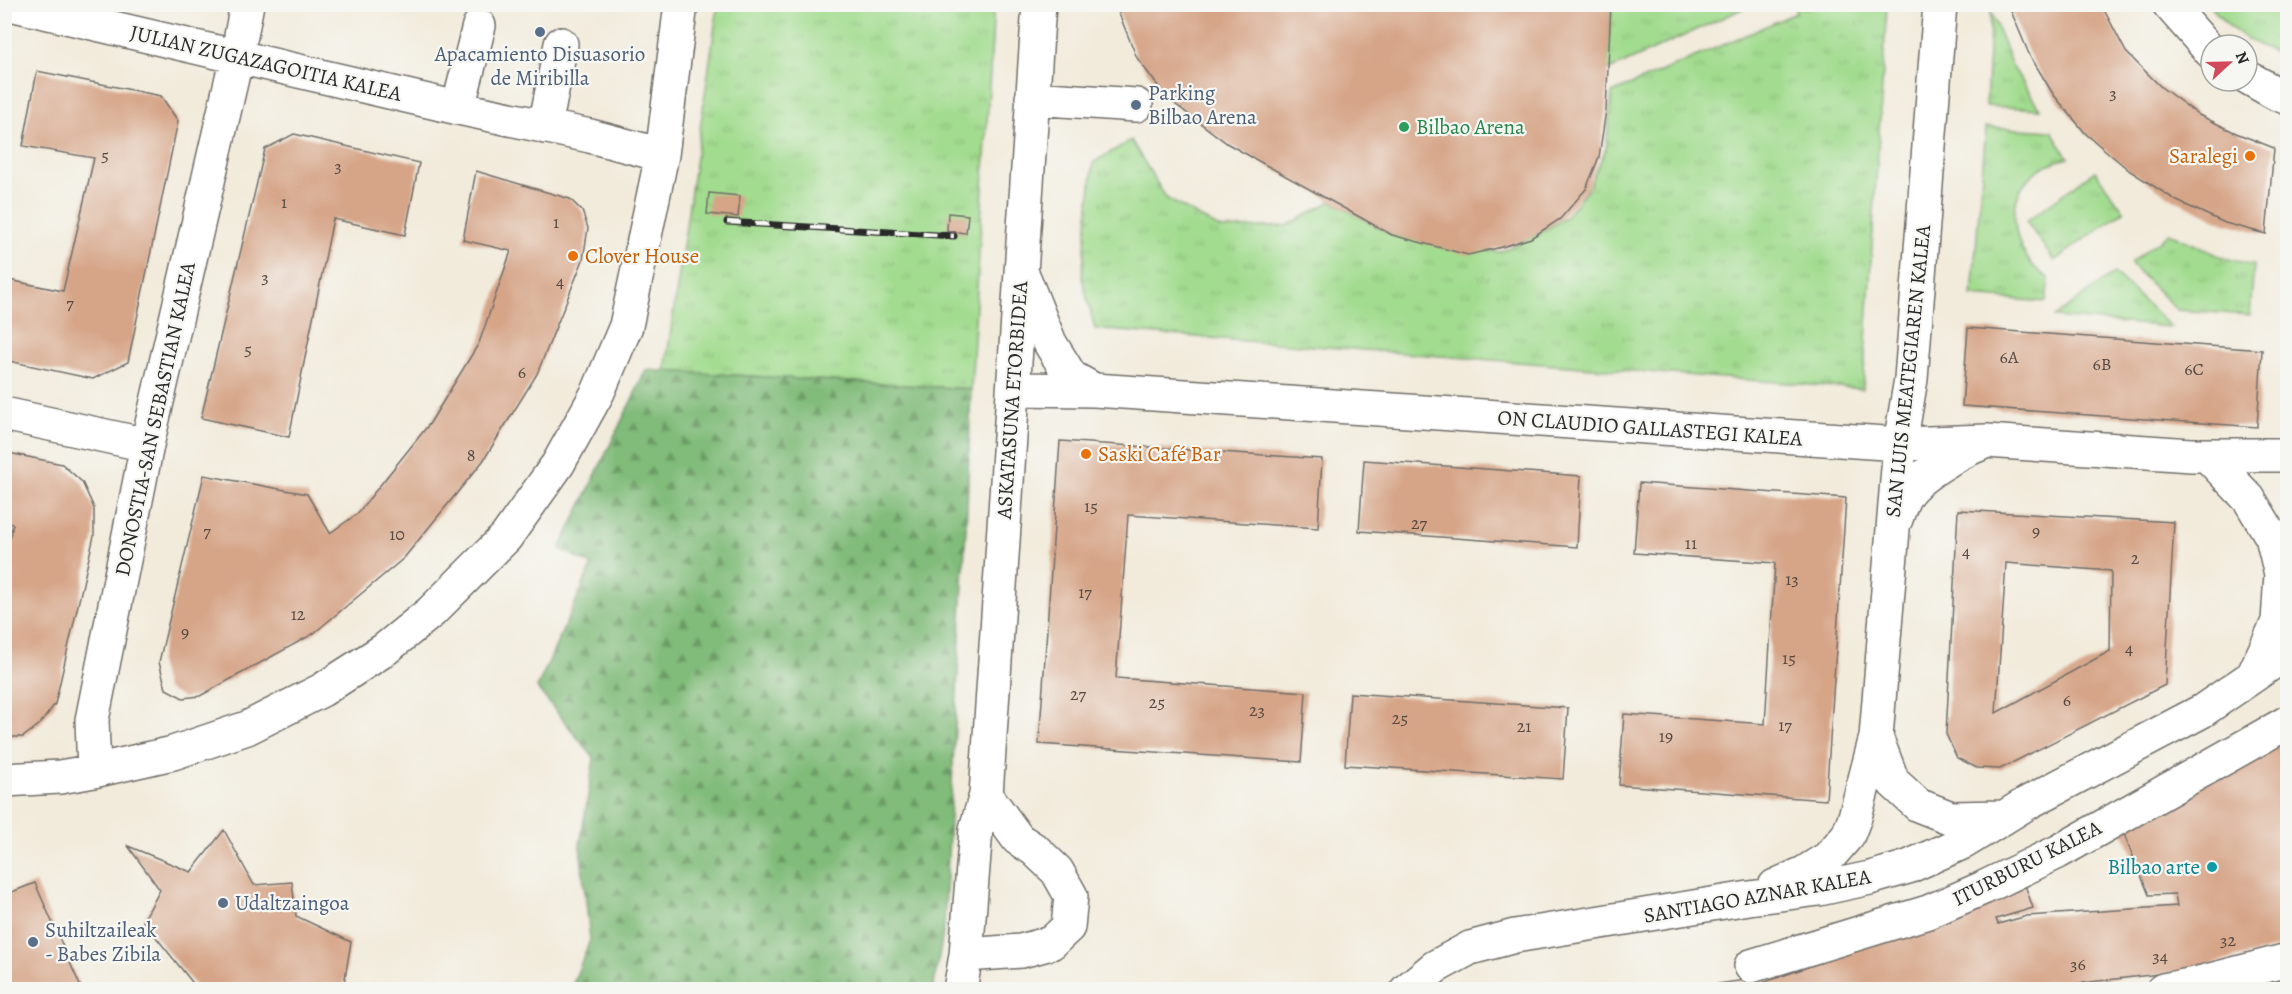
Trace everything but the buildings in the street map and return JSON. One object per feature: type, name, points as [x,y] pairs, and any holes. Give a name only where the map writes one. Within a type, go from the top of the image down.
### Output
[{"type":"street","name":"JULIAN ZUGAZAGOITIA KALEA","points":[[10,4],[662,155]]},
{"type":"street","points":[[240,36],[247,4]]},
{"type":"street","points":[[4,780],[60,777],[94,771],[173,753],[247,728],[322,690],[384,650],[431,612],[506,537],[558,464],[598,392],[626,326],[662,155],[681,4]]},
{"type":"street","name":"ASKATASUNA ETORBIDEA","points":[[960,990],[966,955],[976,829],[986,795],[1039,4]]},
{"type":"street","name":"SAN LUIS MEATEGIAREN KALEA","points":[[1749,898],[1804,873],[1828,858],[1848,835],[1856,817],[1876,737],[1900,444],[1911,379],[1940,4]]},
{"type":"street","points":[[2169,4],[2199,38]]},
{"type":"street","points":[[458,108],[479,26]]},
{"type":"street","points":[[545,127],[561,44]]},
{"type":"street","name":"DONOSTIA-SAN SEBASTIAN KALEA","points":[[94,771],[92,720],[147,445],[234,69]]},
{"type":"street","points":[[2259,84],[2288,98]]},
{"type":"street","points":[[1032,98],[1136,105]]},
{"type":"street","points":[[1021,269],[1050,343],[1071,377],[1094,390]]},
{"type":"street","name":"ON CLAUDIO GALLASTEGI KALEA","points":[[1014,389],[1094,390],[1900,444],[1987,441],[2208,456],[2288,455]]},
{"type":"street","points":[[4,414],[147,445]]},
{"type":"street","points":[[1893,525],[1906,494],[1960,451],[1987,441]]},
{"type":"street","points":[[2208,456],[2249,499],[2272,537],[2281,574],[2278,622],[2252,677]]},
{"type":"street","name":"SANTIAGO AZNAR KALEA","points":[[1407,990],[1435,967],[1470,948],[1515,936],[1749,898],[1819,889],[1908,867],[1960,844],[2029,802],[2202,711],[2288,652]]},
{"type":"street","name":"ITURBURU KALEA","points":[[1751,966],[1928,912],[1983,888],[2058,852],[2288,722]]},
{"type":"street","name":"SAN LUIS MEATEGIAREN KALEA","points":[[1876,737],[1893,782],[1918,805],[1951,818],[2006,817]]},
{"type":"street","points":[[966,955],[1021,951],[1052,943],[1068,927],[1071,896],[1057,871],[1035,850],[1018,839],[986,795]]},
{"type":"street","points":[[2163,990],[2288,960]]},
{"type":"green space","points":[[718,5],[994,5],[971,389],[665,371]]},
{"type":"green space","points":[[1611,5],[1751,5],[1607,71]]},
{"type":"green space","points":[[1795,5],[1887,5],[1863,389],[1095,329],[1082,278],[1093,163],[1131,140],[1166,198],[1221,229],[1287,226],[1331,201],[1392,235],[1436,245],[1500,252],[1565,218],[1588,188],[1606,149],[1612,93],[1796,13]]},
{"type":"green space","points":[[2211,5],[2287,5],[2287,58],[2259,45],[2259,33],[2238,33],[2218,15]]},
{"type":"green space","points":[[1991,11],[2012,66],[2040,109],[1986,106]]},
{"type":"green space","points":[[1986,127],[2052,131],[2068,158],[2048,164],[2026,181],[2017,199],[2015,211],[2015,225],[2023,250],[2030,262],[2049,278],[2046,302],[1972,296]]},
{"type":"green space","points":[[2095,171],[2124,211],[2054,261],[2026,221]]},
{"type":"green space","points":[[2169,233],[2224,258],[2254,265],[2250,315],[2177,310],[2130,263]]},
{"type":"green space","points":[[2114,273],[2171,327],[2055,317]]},
{"type":"green space","points":[[646,370],[971,389],[967,510],[944,928],[933,989],[571,989],[590,940],[580,845],[594,758],[537,688],[592,565],[560,549]]},
{"type":"railway","points":[[727,222],[954,236]]},
{"type":"place","name":"Apacamiento Disuasorio de Miribilla","points":[[540,32]]},
{"type":"place","name":"Parking Bilbao Arena","points":[[1136,105]]},
{"type":"place","name":"Bilbao Arena","points":[[1404,127]]},
{"type":"place","name":"Saralegi","points":[[2250,156]]},
{"type":"place","name":"Clover House","points":[[573,256]]},
{"type":"place","name":"Saski Café Bar","points":[[1086,454]]},
{"type":"place","name":"Bilbao arte","points":[[2212,867]]},
{"type":"place","name":"Udaltzaingoa","points":[[223,903]]},
{"type":"place","name":"Suhiltzaileak - Babes Zibila","points":[[33,942]]}]
